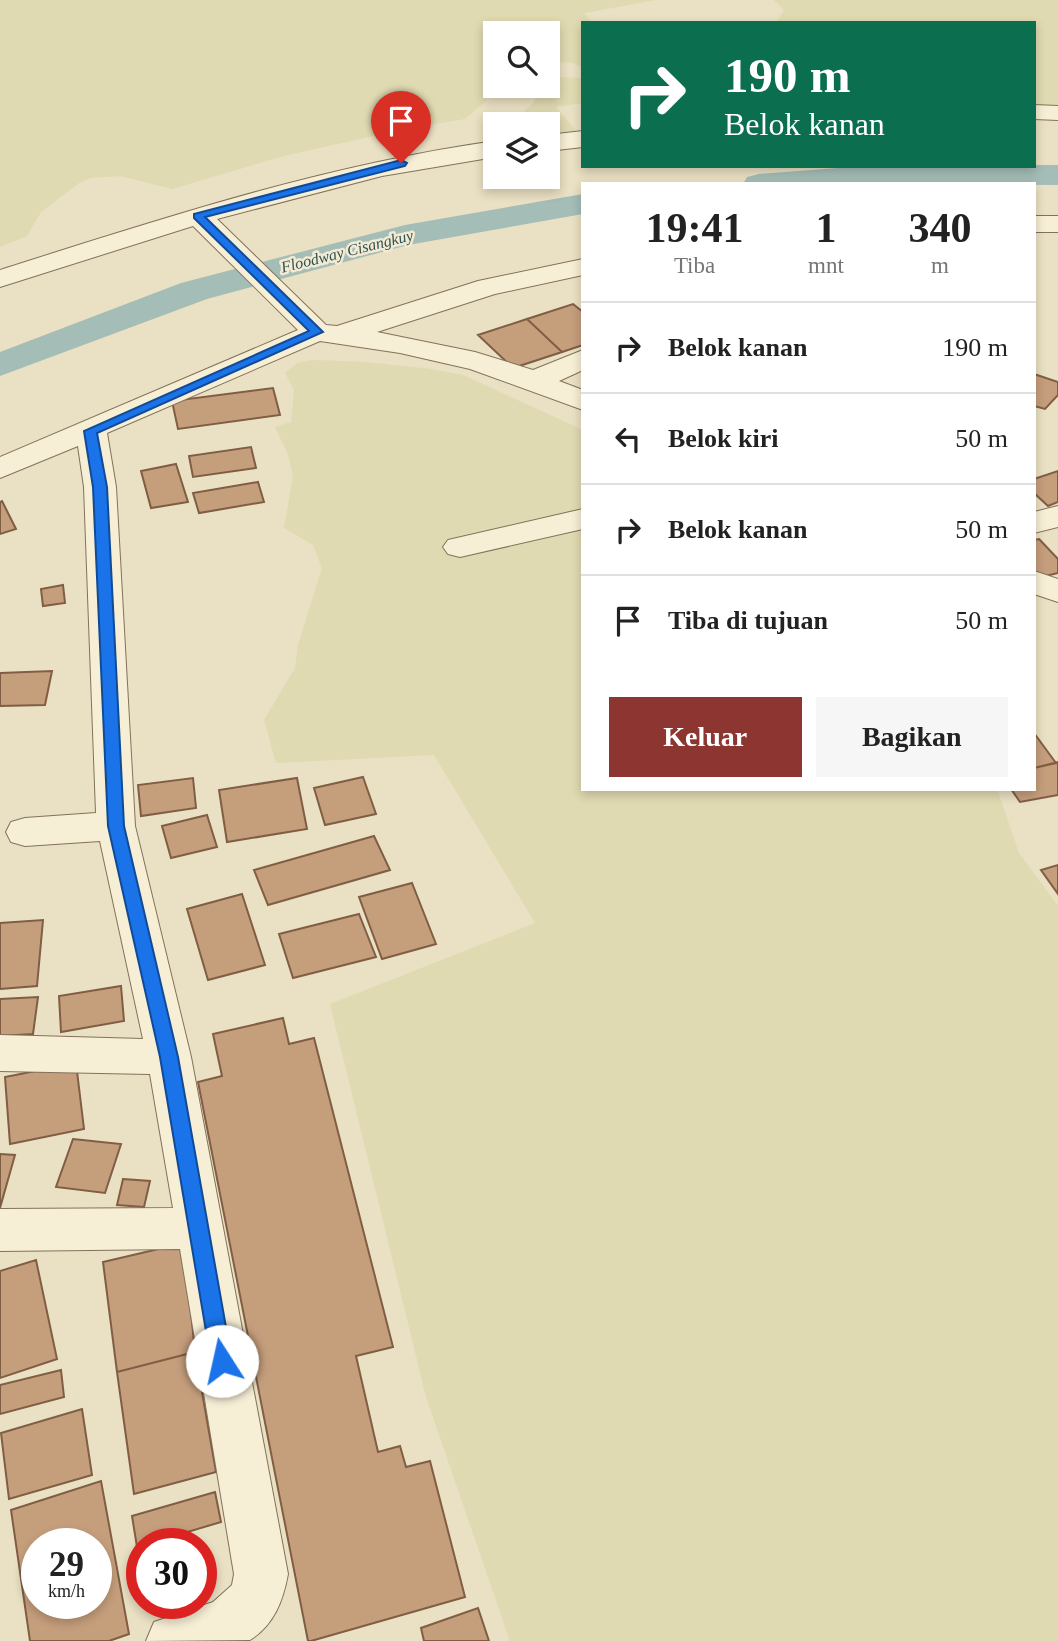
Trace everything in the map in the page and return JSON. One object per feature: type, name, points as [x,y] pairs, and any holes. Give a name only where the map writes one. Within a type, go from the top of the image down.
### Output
[{"type":"street","points":[[1036,112],[1058,113]]},
{"type":"street","points":[[560,142],[581,139]]},
{"type":"street","points":[[0,279],[314,184],[423,158],[483,150]]},
{"type":"street","points":[[200,219],[319,329],[475,360],[581,400]]},
{"type":"street","points":[[1036,224],[1058,224]]},
{"type":"street","points":[[0,468],[91,431],[319,329],[488,287],[581,267]]},
{"type":"street","points":[[534,381],[581,360]]},
{"type":"street","points":[[91,431],[100,487],[116,826],[169,1057],[197,1228],[261,1574],[260,1592],[252,1606],[241,1616],[173,1641]]},
{"type":"street","points":[[1036,522],[1058,516]]},
{"type":"street","points":[[460,547],[581,519]]},
{"type":"street","points":[[1036,583],[1058,591]]},
{"type":"street","points":[[25,832],[116,826]]},
{"type":"street","points":[[0,1053],[169,1057]]},
{"type":"street","points":[[0,1230],[197,1228]]},
{"type":"shaded area","points":[[0,0],[656,0],[584,13],[590,21],[581,21],[581,67],[560,62],[560,21],[483,21],[482,86],[483,98],[487,100],[465,119],[404,129],[284,156],[172,189],[120,176],[91,178],[79,183],[41,212],[27,236],[0,247]]},
{"type":"shaded area","points":[[774,0],[1058,0],[1058,105],[1036,105],[1036,21],[777,21],[784,10]]},
{"type":"shaded area","points":[[560,77],[581,78],[581,103],[556,107],[576,131],[560,133],[560,112],[524,112],[535,98],[560,98]]},
{"type":"shaded area","points":[[312,360],[366,362],[463,375],[581,429],[581,791],[998,791],[1019,853],[1058,906],[1058,1641],[510,1641],[426,1397],[330,1004],[535,923],[434,755],[276,763],[264,720],[295,668],[298,645],[322,568],[313,545],[284,528],[293,476],[288,454],[275,427],[291,422],[294,390],[285,373],[297,363]]},
{"type":"building","points":[[573,304],[581,310],[581,346],[562,352],[527,319]]},
{"type":"building","points":[[527,319],[562,352],[513,368],[478,335]]},
{"type":"building","points":[[1036,375],[1058,382],[1058,395],[1045,409],[1036,407]]},
{"type":"building","points":[[273,388],[280,415],[178,429],[172,401]]},
{"type":"building","points":[[251,447],[256,468],[193,477],[189,456]]},
{"type":"building","points":[[176,464],[188,502],[151,508],[141,471]]},
{"type":"building","points":[[1058,471],[1058,502],[1048,506],[1036,495],[1036,478]]},
{"type":"building","points":[[258,482],[264,502],[199,513],[193,493]]},
{"type":"building","points":[[2,501],[16,529],[0,534],[0,502]]},
{"type":"building","points":[[1039,539],[1058,559],[1058,573],[1036,578],[1036,540]]},
{"type":"building","points":[[63,585],[65,603],[43,606],[41,589]]},
{"type":"building","points":[[52,671],[45,705],[0,706],[0,673]]},
{"type":"building","points":[[1036,736],[1056,763],[1036,768]]},
{"type":"building","points":[[1058,762],[1058,795],[1020,802],[1012,791],[1036,791],[1036,768]]},
{"type":"building","points":[[363,777],[376,814],[325,825],[314,788]]},
{"type":"building","points":[[193,778],[196,808],[141,816],[138,785]]},
{"type":"building","points":[[297,778],[307,829],[227,842],[219,790]]},
{"type":"building","points":[[207,815],[217,847],[171,858],[162,826]]},
{"type":"building","points":[[374,836],[390,870],[268,905],[254,870]]},
{"type":"building","points":[[1058,865],[1058,894],[1041,870]]},
{"type":"building","points":[[412,883],[436,944],[382,959],[359,897]]},
{"type":"building","points":[[242,894],[265,965],[208,980],[187,909]]},
{"type":"building","points":[[359,914],[376,957],[293,978],[279,934]]},
{"type":"building","points":[[43,920],[37,986],[0,989],[0,923]]},
{"type":"building","points":[[121,986],[124,1021],[61,1032],[59,996]]},
{"type":"building","points":[[38,997],[33,1034],[0,1036],[0,999]]},
{"type":"building","points":[[283,1018],[289,1044],[314,1038],[393,1347],[356,1356],[378,1452],[400,1446],[406,1467],[430,1461],[465,1597],[311,1641],[308,1641],[198,1082],[222,1076],[213,1034]]},
{"type":"building","points":[[76,1063],[84,1129],[10,1144],[5,1077]]},
{"type":"building","points":[[73,1139],[121,1144],[105,1193],[56,1187]]},
{"type":"building","points":[[0,1154],[15,1155],[0,1208]]},
{"type":"building","points":[[123,1179],[150,1181],[144,1207],[117,1205]]},
{"type":"building","points":[[184,1243],[195,1352],[117,1372],[103,1262]]},
{"type":"building","points":[[36,1260],[57,1359],[0,1378],[0,1271]]},
{"type":"building","points":[[195,1352],[216,1472],[134,1494],[117,1372]]},
{"type":"building","points":[[61,1370],[64,1397],[0,1414],[0,1385]]},
{"type":"building","points":[[82,1409],[92,1475],[9,1499],[1,1433]]},
{"type":"building","points":[[101,1481],[110,1528],[21,1528],[21,1579],[11,1510]]},
{"type":"building","points":[[215,1492],[221,1522],[201,1528],[134,1528],[132,1516]]},
{"type":"building","points":[[112,1541],[129,1634],[109,1641],[30,1641],[27,1619],[112,1619]]},
{"type":"building","points":[[478,1608],[489,1641],[424,1641],[421,1628]]},
{"type":"waterway","name":"Floodway Cisangkuy","points":[[786,182],[893,174],[1058,175]]},
{"type":"waterway","name":"Floodway Cisangkuy","points":[[0,365],[194,291],[405,235],[581,204]]},
{"type":"route","points":[[222,1361],[169,1057],[116,826],[100,487],[91,431],[317,332],[198,216],[401,163]]}]
